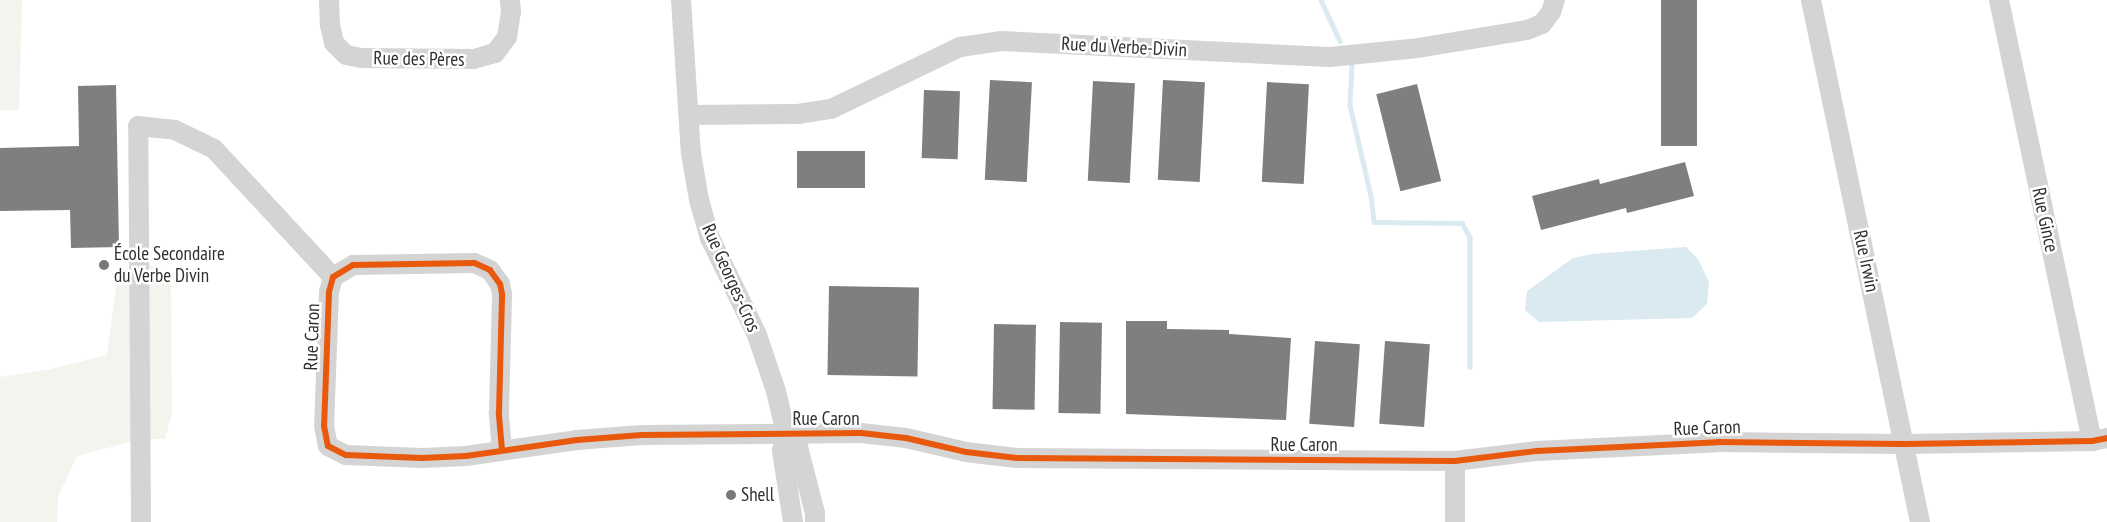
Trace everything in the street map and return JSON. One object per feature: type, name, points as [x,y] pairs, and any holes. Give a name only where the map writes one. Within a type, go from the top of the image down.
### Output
[{"type":"street","name":"Rue des Pères","points":[[329,0],[330,25],[334,43],[346,55],[362,58],[474,60],[495,53],[507,37],[511,12],[510,0]]},
{"type":"street","name":"Rue Georges-Cros","points":[[681,0],[691,153],[699,200],[710,238],[757,335],[776,392],[786,434],[782,451],[793,522]]},
{"type":"street","name":"Rue du Verbe-Divin","points":[[690,115],[798,114],[831,109],[960,47],[1001,41],[1330,57],[1418,48],[1527,30],[1542,24],[1551,12],[1554,0]]},
{"type":"street","name":"Rue Irwin","points":[[1812,0],[1920,522]]},
{"type":"street","name":"Rue Gince","points":[[1999,0],[2099,439]]},
{"type":"street","points":[[141,522],[138,126],[175,130],[214,149],[333,278]]},
{"type":"street","name":"Rue Caron","points":[[502,450],[499,412],[502,294],[500,284],[490,270],[474,263],[354,265],[333,278],[329,292],[324,426],[328,446],[346,455],[422,458],[466,456],[577,440],[642,435],[861,433],[906,438],[966,452],[1017,458],[1455,461],[1537,451],[1718,442],[1904,444],[2099,439]]},
{"type":"street","name":"Rue Georges-Cros","points":[[786,434],[798,447],[814,513],[814,522]]},
{"type":"street","points":[[1455,461],[1455,522]]},
{"type":"shaded area","points":[[0,0],[22,0],[19,111],[0,110]]},
{"type":"shaded area","points":[[1686,247],[1698,259],[1709,282],[1707,304],[1692,318],[1539,322],[1525,310],[1527,291],[1573,258],[1592,254]]},
{"type":"shaded area","points":[[157,264],[171,281],[172,413],[165,439],[141,439],[77,456],[58,497],[57,522],[0,522],[0,377],[51,369],[107,355],[118,273]]},
{"type":"building","points":[[1661,0],[1697,0],[1697,146],[1661,146]]},
{"type":"building","points":[[990,80],[1032,82],[1027,182],[985,180]]},
{"type":"building","points":[[1163,80],[1205,82],[1200,182],[1158,180]]},
{"type":"building","points":[[1093,81],[1135,83],[1130,183],[1088,181]]},
{"type":"building","points":[[1267,82],[1309,84],[1304,184],[1262,182]]},
{"type":"building","points":[[1417,84],[1441,181],[1400,191],[1376,94]]},
{"type":"building","points":[[116,85],[119,247],[71,248],[70,210],[0,211],[0,148],[79,146],[78,86]]},
{"type":"building","points":[[924,90],[960,91],[958,159],[922,158]]},
{"type":"building","points":[[797,151],[865,151],[865,188],[797,188]]},
{"type":"building","points":[[1685,162],[1694,196],[1627,213],[1626,208],[1541,230],[1532,196],[1599,179],[1600,184]]},
{"type":"building","points":[[829,286],[919,288],[917,377],[827,375]]},
{"type":"building","points":[[1126,321],[1167,321],[1167,329],[1229,330],[1229,334],[1291,338],[1286,420],[1126,414]]},
{"type":"building","points":[[1060,322],[1102,323],[1100,414],[1058,413]]},
{"type":"building","points":[[994,324],[1036,325],[1035,410],[993,409]]},
{"type":"building","points":[[1315,341],[1360,344],[1354,427],[1309,424]]},
{"type":"building","points":[[1385,341],[1430,344],[1424,427],[1379,424]]},
{"type":"waterway","points":[[1321,0],[1340,41]]},
{"type":"waterway","points":[[1352,65],[1350,105],[1371,196],[1374,222],[1462,223],[1470,237],[1470,367]]},
{"type":"cycle path","points":[[502,450],[499,412],[502,294],[500,284],[490,270],[474,263],[353,265],[333,277],[329,292],[324,426],[328,446],[346,455],[422,458],[466,456],[577,440],[642,435],[861,433],[906,438],[966,452],[1017,458],[1455,461],[1537,451],[1718,442],[1904,444],[2092,441],[2107,438]]},
{"type":"place","name":"École Secondaire du Verbe Divin","points":[[104,265]]},
{"type":"place","name":"Shell","points":[[731,495]]}]
